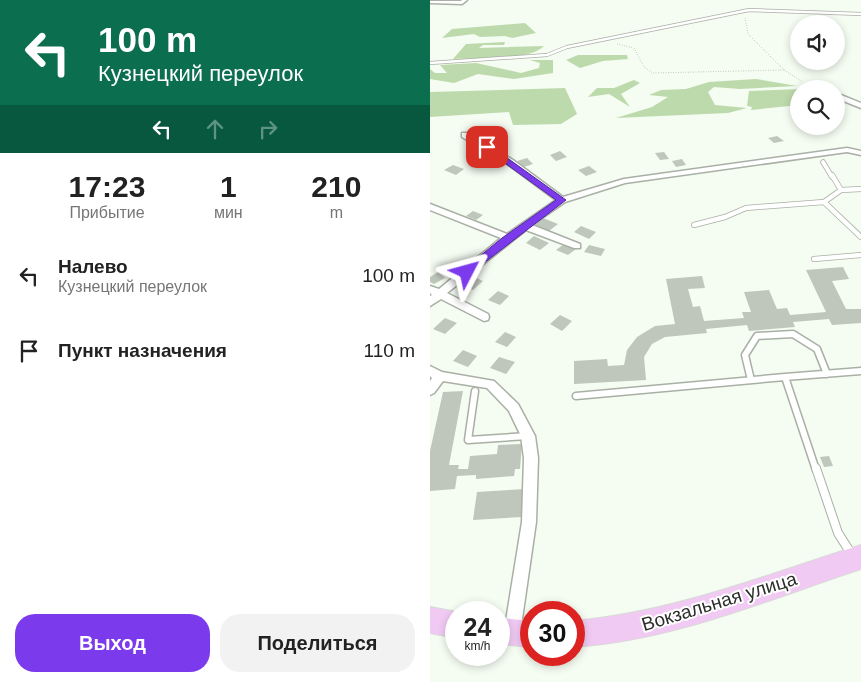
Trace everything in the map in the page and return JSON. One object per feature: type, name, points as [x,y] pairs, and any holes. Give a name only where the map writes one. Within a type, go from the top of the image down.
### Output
[{"type":"main road","name":"Вокзальная улица","points":[[585,633],[622,629],[660,621],[719,604],[858,558]]},
{"type":"main road","points":[[430,620],[445,623]]},
{"type":"street","points":[[430,2],[462,4],[465,0]]},
{"type":"street","points":[[845,99],[861,106]]},
{"type":"street","points":[[465,135],[510,162],[562,200]]},
{"type":"street","points":[[430,302],[509,238],[562,200],[624,181],[847,150],[861,153]]},
{"type":"street","points":[[430,208],[509,238]]},
{"type":"street","points":[[525,226],[577,246]]},
{"type":"street","points":[[430,289],[441,293],[484,317]]},
{"type":"street","points":[[430,390],[435,373],[490,384],[514,408],[528,436],[531,458],[529,522],[514,633]]},
{"type":"lane","points":[[430,63],[546,55],[589,43],[744,11],[861,14]]},
{"type":"lane","points":[[823,162],[841,190]]},
{"type":"lane","points":[[694,225],[725,217],[746,208],[824,202],[841,190],[861,189]]},
{"type":"lane","points":[[824,202],[861,237]]},
{"type":"lane","points":[[814,259],[861,255]]},
{"type":"lane","points":[[751,380],[745,355],[757,336],[793,334],[817,349],[827,374]]},
{"type":"lane","points":[[576,396],[861,371]]},
{"type":"lane","points":[[785,377],[838,533],[858,558]]},
{"type":"lane","points":[[475,391],[468,440],[528,436]]},
{"type":"path","points":[[744,11],[748,34],[784,70],[801,80]]},
{"type":"path","points":[[589,43],[612,44],[634,48],[644,67],[653,73],[784,70]]},
{"type":"green space","points":[[525,23],[536,33],[512,38],[505,36],[480,37],[474,34],[442,38],[452,29]]},
{"type":"green space","points":[[505,42],[504,45],[483,45],[479,48],[544,46],[526,55],[514,57],[453,59],[466,44]]},
{"type":"green space","points":[[578,55],[627,55],[628,59],[603,61],[580,68],[566,60]]},
{"type":"green space","points":[[530,60],[553,60],[553,73],[514,79],[478,74],[454,83],[430,79],[430,69],[435,73],[447,73],[440,65],[476,63],[521,73],[539,68],[540,63]]},
{"type":"green space","points":[[756,79],[790,85],[790,86],[740,89],[714,87],[708,92],[715,105],[747,108],[728,113],[616,118],[652,107],[668,97],[649,95],[661,90],[686,89],[709,82]]},
{"type":"green space","points":[[634,80],[640,83],[621,94],[630,107],[609,94],[588,97],[597,88],[614,88]]},
{"type":"green space","points":[[565,88],[577,114],[561,124],[513,125],[509,112],[430,117],[430,92]]},
{"type":"green space","points":[[790,89],[790,106],[751,110],[752,107],[747,106],[749,91]]},
{"type":"building","points":[[777,136],[784,141],[774,143],[768,138]]},
{"type":"building","points":[[560,151],[567,157],[556,161],[550,155]]},
{"type":"building","points":[[664,152],[669,159],[660,160],[655,153]]},
{"type":"building","points":[[527,158],[533,164],[524,167],[517,161]]},
{"type":"building","points":[[682,159],[686,165],[676,167],[672,161]]},
{"type":"building","points":[[453,165],[464,169],[456,175],[444,170]]},
{"type":"building","points":[[589,166],[597,172],[586,176],[578,170]]},
{"type":"building","points":[[473,211],[483,215],[476,220],[466,216]]},
{"type":"building","points":[[543,218],[558,224],[549,231],[535,225]]},
{"type":"building","points":[[581,226],[596,232],[589,239],[574,232]]},
{"type":"building","points":[[534,236],[549,243],[540,250],[526,243]]},
{"type":"building","points":[[564,244],[576,249],[568,255],[556,250]]},
{"type":"building","points":[[589,245],[605,249],[601,256],[584,252]]},
{"type":"building","points":[[843,267],[849,279],[832,281],[846,309],[861,309],[861,323],[832,325],[829,319],[793,322],[795,327],[749,331],[747,325],[706,329],[707,333],[665,337],[652,344],[644,357],[646,380],[574,384],[574,361],[607,359],[608,366],[624,365],[627,350],[637,337],[655,326],[675,324],[666,279],[702,276],[705,288],[688,289],[693,307],[700,306],[704,321],[744,318],[742,312],[751,312],[744,292],[769,290],[777,309],[787,308],[790,315],[826,312],[806,270]]},
{"type":"building","points":[[438,272],[445,278],[434,284],[430,282],[430,277]]},
{"type":"building","points":[[472,276],[483,281],[473,290],[462,285]]},
{"type":"building","points":[[498,291],[509,296],[500,305],[488,300]]},
{"type":"building","points":[[560,315],[572,321],[562,331],[550,324]]},
{"type":"building","points":[[445,318],[457,323],[445,334],[433,329]]},
{"type":"building","points":[[505,332],[516,337],[507,347],[495,342]]},
{"type":"building","points":[[463,350],[477,356],[468,367],[453,361]]},
{"type":"building","points":[[499,357],[515,362],[506,374],[490,368]]},
{"type":"building","points":[[463,391],[449,465],[459,465],[458,469],[468,469],[470,456],[497,454],[498,445],[522,444],[520,469],[515,469],[514,476],[476,479],[476,475],[457,476],[455,489],[430,491],[430,451],[443,392]]},
{"type":"building","points":[[829,456],[833,466],[824,467],[820,457]]},
{"type":"building","points":[[525,489],[522,517],[473,520],[477,492]]},
{"type":"route","points":[[467,272],[506,240],[562,200],[487,147]]}]
